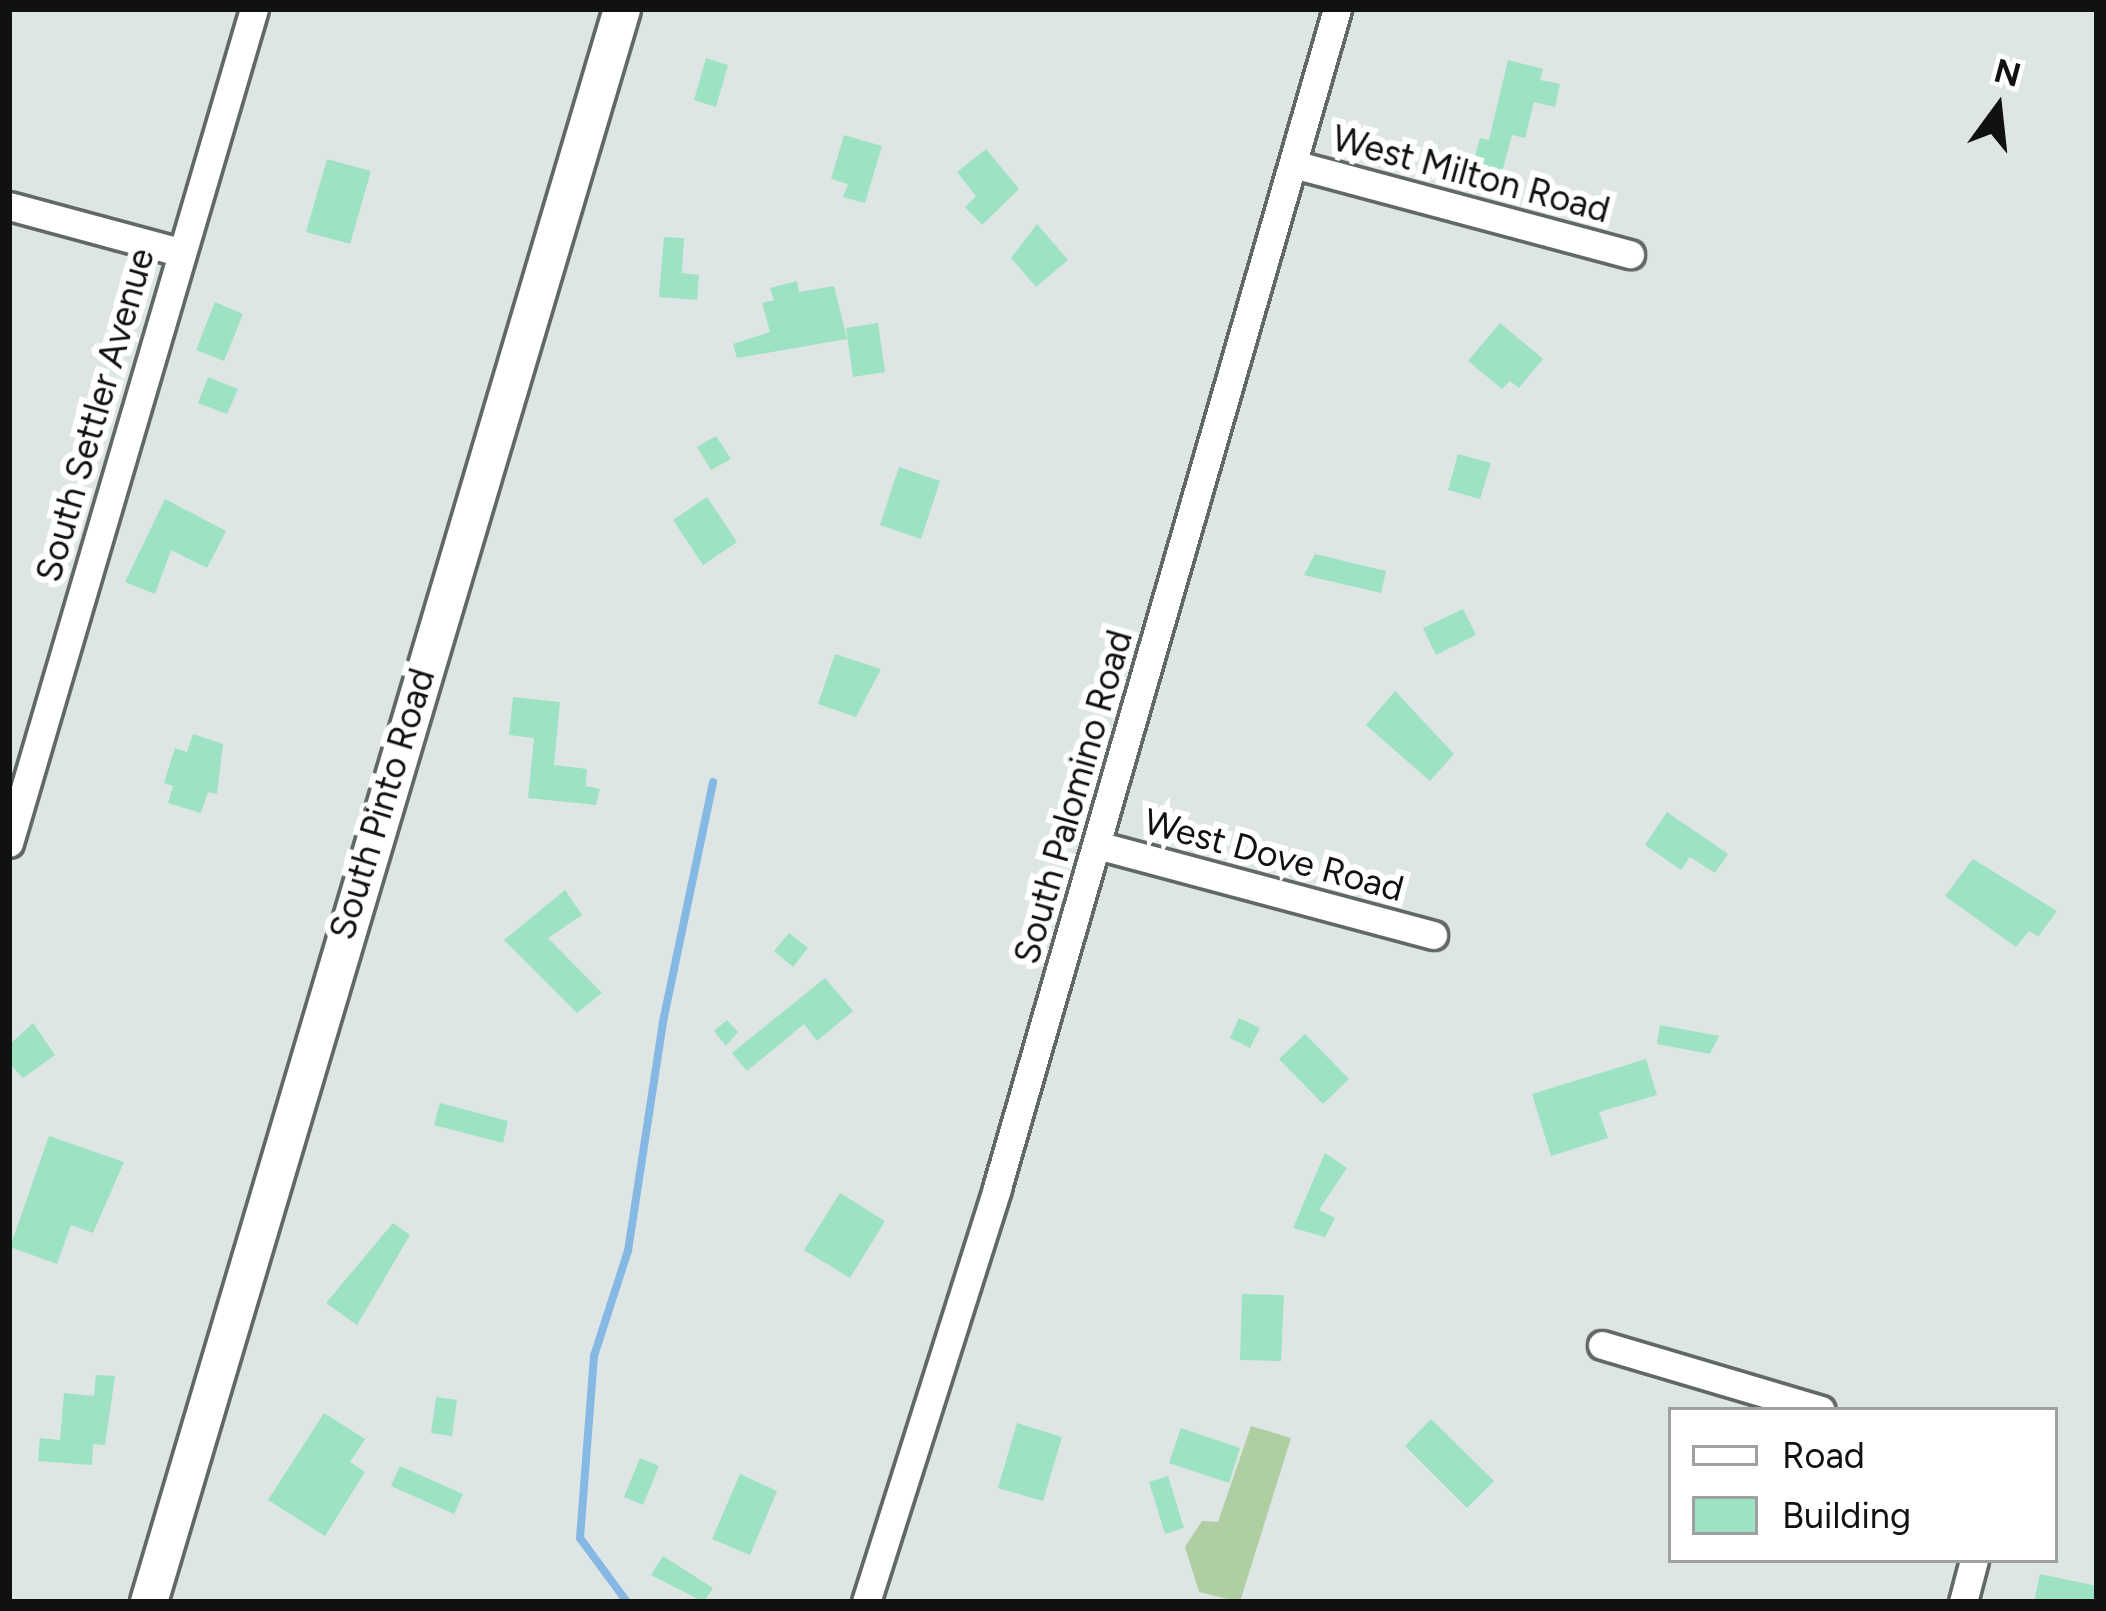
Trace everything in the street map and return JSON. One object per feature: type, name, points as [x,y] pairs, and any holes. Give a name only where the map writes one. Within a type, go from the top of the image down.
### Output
[{"type":"street","name":"South Settler Avenue","points":[[9,842],[254,9]]},
{"type":"street","name":"South Pinto Road","points":[[149,1602],[622,9]]},
{"type":"street","name":"South Palomino Road","points":[[866,1602],[1096,844],[1337,9]]},
{"type":"street","name":"West Milton Road","points":[[1293,164],[1630,254]]},
{"type":"street","points":[[9,206],[179,252]]},
{"type":"street","name":"West Dove Road","points":[[1096,844],[1432,935]]},
{"type":"street","points":[[1602,1345],[1811,1407]]},
{"type":"street","points":[[1963,1602],[1973,1563]]},
{"type":"green space","points":[[1251,1426],[1291,1438],[1240,1602],[1199,1592],[1185,1547],[1202,1521],[1218,1522]]},
{"type":"building","points":[[706,58],[728,65],[716,107],[694,100]]},
{"type":"building","points":[[1508,60],[1543,69],[1540,80],[1560,84],[1555,107],[1534,102],[1525,138],[1512,135],[1501,176],[1472,167],[1480,138],[1489,140]]},
{"type":"building","points":[[844,135],[882,146],[865,203],[843,197],[848,184],[831,179]]},
{"type":"building","points":[[986,149],[1019,189],[982,225],[965,207],[976,196],[957,172]]},
{"type":"building","points":[[327,159],[371,171],[350,244],[306,232]]},
{"type":"building","points":[[1037,224],[1068,260],[1036,287],[1011,258]]},
{"type":"building","points":[[664,237],[684,238],[682,273],[699,275],[697,300],[659,297]]},
{"type":"building","points":[[797,281],[799,292],[834,286],[847,339],[737,358],[733,344],[770,332],[762,303],[774,300],[770,288]]},
{"type":"building","points":[[215,302],[243,314],[224,361],[196,350]]},
{"type":"building","points":[[878,323],[885,372],[853,377],[846,328]]},
{"type":"building","points":[[1500,323],[1543,359],[1519,388],[1510,381],[1502,389],[1468,361]]},
{"type":"building","points":[[208,377],[238,389],[227,414],[198,403]]},
{"type":"building","points":[[716,436],[731,459],[711,470],[697,447]]},
{"type":"building","points":[[1458,454],[1491,463],[1480,499],[1448,490]]},
{"type":"building","points":[[899,467],[940,481],[921,539],[880,525]]},
{"type":"building","points":[[707,497],[737,542],[703,565],[673,520]]},
{"type":"building","points":[[165,499],[226,531],[207,568],[171,550],[155,594],[125,582]]},
{"type":"building","points":[[1315,554],[1386,571],[1381,593],[1304,575]]},
{"type":"building","points":[[1463,609],[1476,635],[1436,655],[1423,628]]},
{"type":"building","points":[[835,654],[881,669],[856,717],[818,704]]},
{"type":"building","points":[[1395,691],[1454,754],[1430,781],[1366,725]]},
{"type":"building","points":[[513,697],[560,702],[554,765],[587,769],[586,786],[600,789],[596,805],[528,798],[534,738],[509,735]]},
{"type":"building","points":[[193,734],[223,744],[217,794],[208,792],[201,813],[168,803],[173,786],[164,783],[175,748],[187,752]]},
{"type":"building","points":[[1667,812],[1728,854],[1715,873],[1690,857],[1681,870],[1645,845]]},
{"type":"building","points":[[1973,859],[2057,911],[2038,937],[2029,931],[2016,947],[1945,896]]},
{"type":"building","points":[[565,890],[582,915],[548,938],[602,993],[577,1013],[504,940]]},
{"type":"building","points":[[789,933],[808,948],[793,967],[774,951]]},
{"type":"building","points":[[825,978],[853,1011],[817,1041],[804,1024],[747,1071],[732,1053]]},
{"type":"building","points":[[1239,1018],[1260,1028],[1250,1048],[1230,1038]]},
{"type":"building","points":[[727,1020],[738,1032],[726,1046],[714,1031]]},
{"type":"building","points":[[33,1023],[55,1055],[23,1078],[9,1063],[9,1045]]},
{"type":"building","points":[[1660,1025],[1719,1036],[1710,1054],[1657,1044]]},
{"type":"building","points":[[1305,1034],[1349,1079],[1323,1104],[1279,1059]]},
{"type":"building","points":[[1646,1059],[1657,1095],[1599,1112],[1608,1138],[1551,1156],[1532,1094]]},
{"type":"building","points":[[440,1103],[508,1121],[503,1143],[434,1125]]},
{"type":"building","points":[[49,1136],[124,1162],[93,1233],[71,1225],[57,1264],[10,1247]]},
{"type":"building","points":[[1325,1153],[1347,1168],[1319,1210],[1335,1218],[1325,1237],[1293,1228]]},
{"type":"building","points":[[840,1193],[885,1221],[850,1278],[804,1250]]},
{"type":"building","points":[[393,1223],[410,1235],[357,1325],[326,1303]]},
{"type":"building","points":[[1242,1294],[1284,1295],[1281,1361],[1240,1360]]},
{"type":"building","points":[[96,1375],[115,1376],[105,1445],[93,1444],[92,1465],[38,1461],[40,1438],[60,1440],[64,1393],[94,1396]]},
{"type":"building","points":[[436,1397],[457,1400],[452,1436],[431,1433]]},
{"type":"building","points":[[324,1413],[365,1439],[350,1462],[365,1472],[325,1536],[268,1500]]},
{"type":"building","points":[[1431,1419],[1494,1481],[1467,1508],[1405,1446]]},
{"type":"building","points":[[1017,1423],[1062,1437],[1043,1501],[998,1488]]},
{"type":"building","points":[[1181,1428],[1240,1448],[1229,1483],[1169,1463]]},
{"type":"building","points":[[640,1458],[659,1466],[643,1505],[624,1497]]},
{"type":"building","points":[[400,1466],[463,1494],[454,1514],[391,1486]]},
{"type":"building","points":[[740,1474],[777,1491],[750,1555],[712,1539]]},
{"type":"building","points":[[1168,1476],[1184,1528],[1165,1534],[1149,1482]]},
{"type":"building","points":[[663,1556],[713,1588],[704,1602],[651,1575]]},
{"type":"building","points":[[2040,1574],[2097,1586],[2097,1602],[2034,1602]]},
{"type":"waterway","points":[[627,1602],[580,1538],[594,1356],[628,1251],[664,1017],[713,782]]}]
